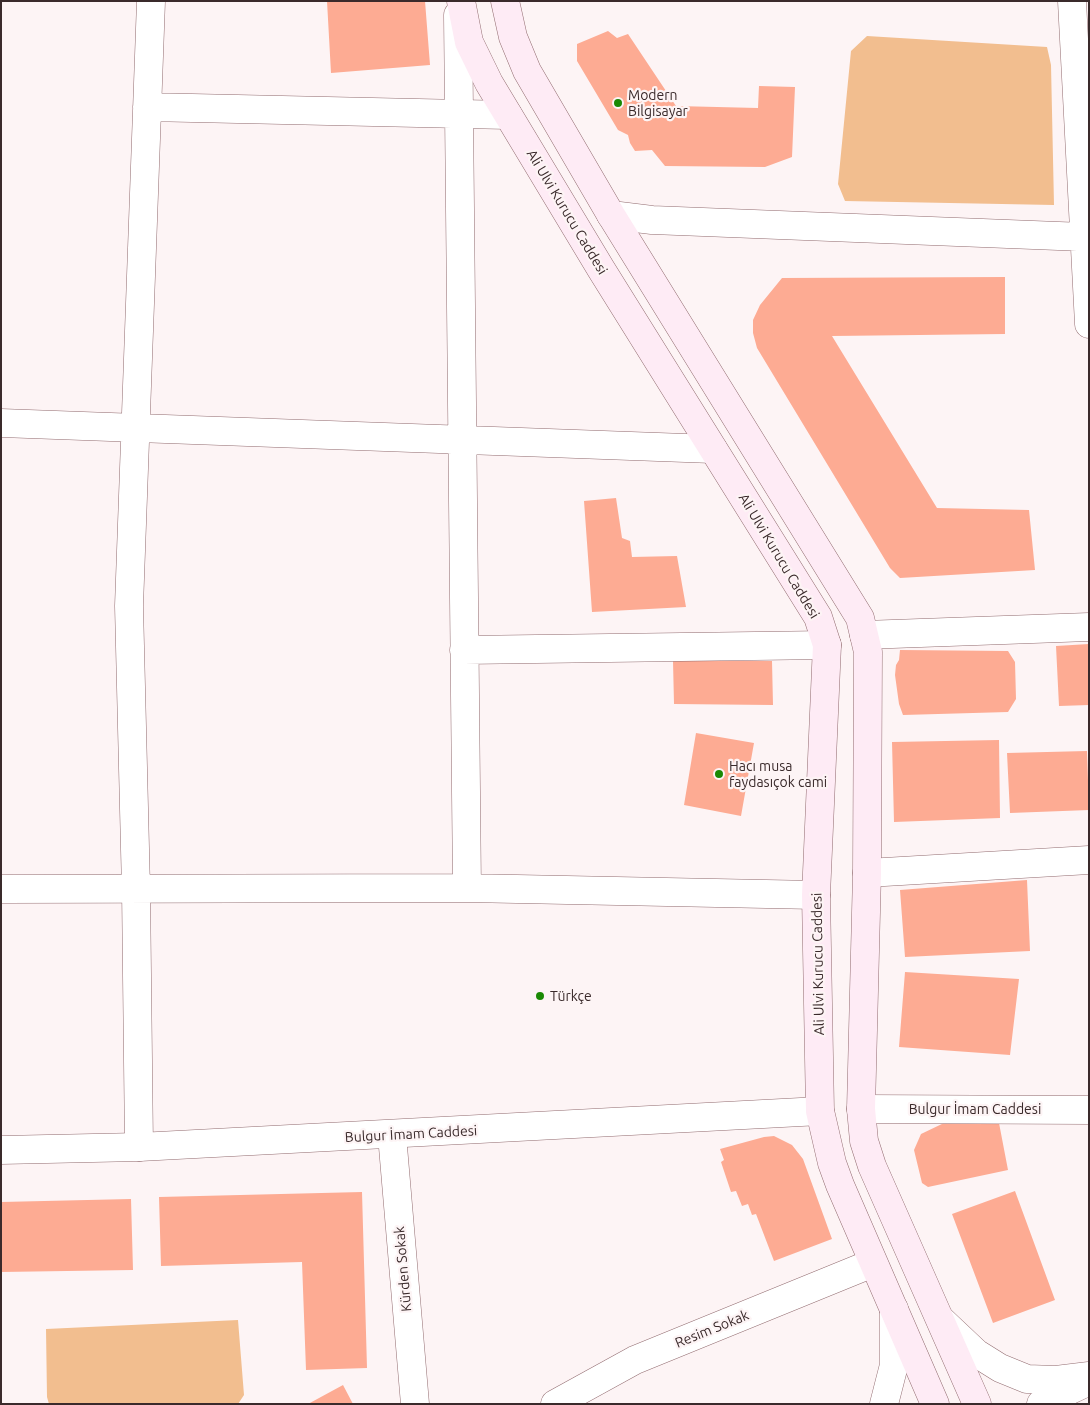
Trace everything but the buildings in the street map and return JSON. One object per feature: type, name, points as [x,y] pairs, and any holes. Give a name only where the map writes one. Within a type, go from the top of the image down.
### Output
[{"type":"main road","name":"Ali Ulvi Kurucu Caddesi","points":[[459,1],[469,42],[489,83],[601,269],[818,617],[827,645],[816,895],[820,1111],[832,1163],[873,1263],[935,1404]]},
{"type":"main road","points":[[505,1],[513,37],[527,71],[611,215],[860,618],[868,652],[867,873],[861,1109],[864,1141],[872,1166],[977,1404]]},
{"type":"street","points":[[139,1148],[136,889],[129,606],[151,1]]},
{"type":"street","points":[[459,1],[467,888]]},
{"type":"street","points":[[1072,1],[1089,324]]},
{"type":"street","points":[[147,107],[508,115]]},
{"type":"street","points":[[611,215],[652,220],[1084,237]]},
{"type":"street","points":[[1,423],[713,449]]},
{"type":"street","points":[[864,635],[1089,627]]},
{"type":"street","points":[[464,650],[827,645]]},
{"type":"street","points":[[867,873],[1089,860]]},
{"type":"street","points":[[1,889],[467,888],[816,895]]},
{"type":"street","name":"Bulgur İmam Caddesi","points":[[861,1109],[1089,1110]]},
{"type":"street","name":"Bulgur İmam Caddesi","points":[[1,1150],[139,1148],[820,1111]]},
{"type":"street","name":"Kürden Sokak","points":[[392,1135],[415,1404]]},
{"type":"street","name":"Resim Sokak","points":[[555,1404],[635,1360],[873,1263]]},
{"type":"street","points":[[884,1404],[894,1365],[894,1309]]},
{"type":"street","points":[[941,1320],[976,1353],[1000,1368],[1028,1379],[1056,1380],[1089,1376]]},
{"type":"street","points":[[1041,1404],[1089,1381]]},
{"type":"street","points":[[1078,1404],[1089,1392]]},
{"type":"shaded area","points":[[867,36],[1047,47],[1051,65],[1054,205],[845,201],[838,184],[851,51]]},
{"type":"shaded area","points":[[238,1320],[244,1395],[238,1404],[49,1404],[47,1397],[46,1329]]},
{"type":"place","name":"Modern Bilgisayar","points":[[618,103]]},
{"type":"place","name":"Hacı musa faydasıçok cami","points":[[719,774]]},
{"type":"place","name":"Türkçe","points":[[540,996]]}]
